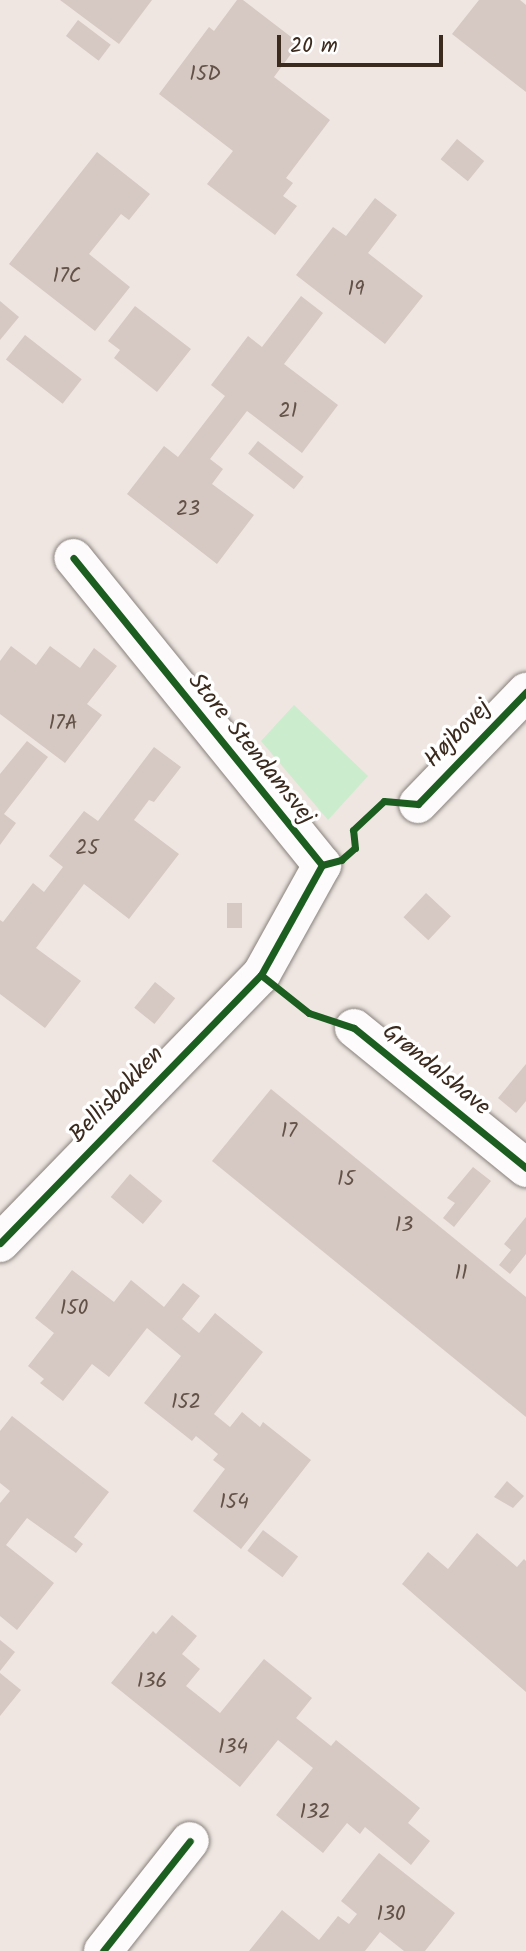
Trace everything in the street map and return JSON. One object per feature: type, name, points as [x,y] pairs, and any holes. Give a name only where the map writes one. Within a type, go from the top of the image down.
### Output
[{"type":"street","name":"Store Stendamsvej","points":[[74,558],[322,865],[261,975]]},
{"type":"street","name":"Højbovej","points":[[418,804],[526,692]]},
{"type":"street","name":"Bellisbakken","points":[[0,1243],[261,975]]},
{"type":"street","name":"Grøndalshave","points":[[355,1028],[526,1168]]},
{"type":"street","points":[[103,1951],[190,1841]]},
{"type":"green space","points":[[294,705],[368,776],[328,820],[261,741]]},
{"type":"building","points":[[60,0],[152,0],[119,44]]},
{"type":"building","points":[[237,0],[243,0],[299,43],[274,77],[330,120],[286,178],[293,183],[283,196],[297,206],[275,235],[207,184],[233,151],[159,94],[209,27],[214,31]]},
{"type":"building","points":[[479,0],[520,0],[526,5],[526,92],[452,34]]},
{"type":"building","points":[[78,20],[111,45],[99,61],[66,36]]},
{"type":"building","points":[[457,139],[484,161],[468,181],[441,159]]},
{"type":"building","points":[[97,152],[150,194],[129,220],[121,214],[89,254],[130,287],[95,331],[9,264]]},
{"type":"building","points":[[375,198],[397,215],[368,253],[423,296],[385,344],[296,275],[333,227],[346,236]]},
{"type":"building","points":[[301,296],[323,313],[284,364],[338,405],[302,453],[247,411],[210,459],[223,469],[212,484],[254,515],[217,564],[127,494],[164,446],[178,457],[225,396],[211,385],[248,336],[262,347]]},
{"type":"building","points":[[0,301],[19,317],[0,340]]},
{"type":"building","points":[[135,306],[191,349],[157,392],[114,358],[120,350],[108,341]]},
{"type":"building","points":[[25,335],[82,379],[63,404],[6,359]]},
{"type":"building","points":[[258,441],[304,477],[294,489],[248,454]]},
{"type":"building","points":[[11,646],[36,665],[50,646],[80,668],[94,648],[117,666],[87,704],[102,715],[65,763],[0,714],[0,661]]},
{"type":"building","points":[[27,741],[48,757],[4,814],[16,823],[0,845],[0,774]]},
{"type":"building","points":[[154,747],[181,767],[154,802],[149,800],[134,820],[179,854],[129,919],[84,884],[36,948],[81,981],[45,1028],[0,994],[0,920],[3,922],[33,883],[44,892],[63,867],[49,856],[84,811],[98,821]]},
{"type":"building","points":[[426,893],[451,916],[428,940],[403,917]]},
{"type":"building","points":[[227,903],[242,903],[242,928],[227,928]]},
{"type":"building","points":[[155,982],[175,998],[154,1024],[134,1008]]},
{"type":"building","points":[[526,1064],[526,1101],[516,1113],[498,1098]]},
{"type":"building","points":[[271,1089],[526,1297],[526,1417],[212,1161]]},
{"type":"building","points":[[473,1167],[491,1181],[454,1227],[443,1218],[455,1203],[447,1198]]},
{"type":"building","points":[[130,1174],[162,1201],[143,1224],[111,1197]]},
{"type":"building","points":[[526,1217],[526,1254],[510,1274],[499,1265],[511,1250],[504,1244]]},
{"type":"building","points":[[72,1270],[114,1302],[131,1280],[164,1307],[183,1283],[200,1296],[182,1319],[199,1333],[215,1313],[263,1352],[214,1414],[230,1427],[242,1412],[260,1427],[263,1422],[311,1460],[241,1549],[193,1511],[225,1469],[213,1460],[218,1454],[196,1436],[192,1441],[144,1403],[181,1356],[147,1328],[109,1377],[92,1364],[63,1401],[40,1383],[44,1379],[28,1366],[54,1333],[35,1318]]},
{"type":"building","points":[[12,1416],[109,1492],[74,1537],[83,1544],[76,1553],[27,1518],[6,1545],[54,1583],[17,1630],[0,1616],[0,1503],[10,1491],[0,1483],[0,1431]]},
{"type":"building","points":[[507,1481],[524,1496],[513,1508],[494,1497]]},
{"type":"building","points":[[263,1530],[298,1556],[282,1577],[247,1551]]},
{"type":"building","points":[[477,1533],[517,1567],[524,1559],[526,1561],[526,1692],[402,1584],[428,1552],[448,1569]]},
{"type":"building","points":[[172,1615],[197,1636],[182,1654],[200,1669],[186,1686],[220,1713],[264,1659],[312,1698],[296,1718],[331,1746],[336,1740],[420,1808],[408,1823],[430,1841],[411,1865],[365,1827],[360,1834],[347,1823],[323,1853],[276,1815],[313,1768],[278,1740],[240,1787],[111,1683],[153,1631],[156,1634]]},
{"type":"building","points":[[0,1640],[15,1652],[0,1671]]},
{"type":"building","points":[[0,1673],[21,1690],[0,1716]]},
{"type":"building","points":[[379,1853],[455,1913],[425,1951],[404,1951],[380,1932],[365,1951],[249,1951],[282,1910],[319,1940],[338,1916],[349,1924],[357,1914],[341,1901]]},
{"type":"cycle path","points":[[0,1243],[261,975],[322,865],[73,558]]},
{"type":"cycle path","points":[[322,865],[341,860],[355,848],[353,830],[384,801],[418,804],[526,692]]},
{"type":"cycle path","points":[[261,975],[309,1013],[354,1028],[526,1168]]},
{"type":"cycle path","points":[[103,1951],[190,1841]]}]
